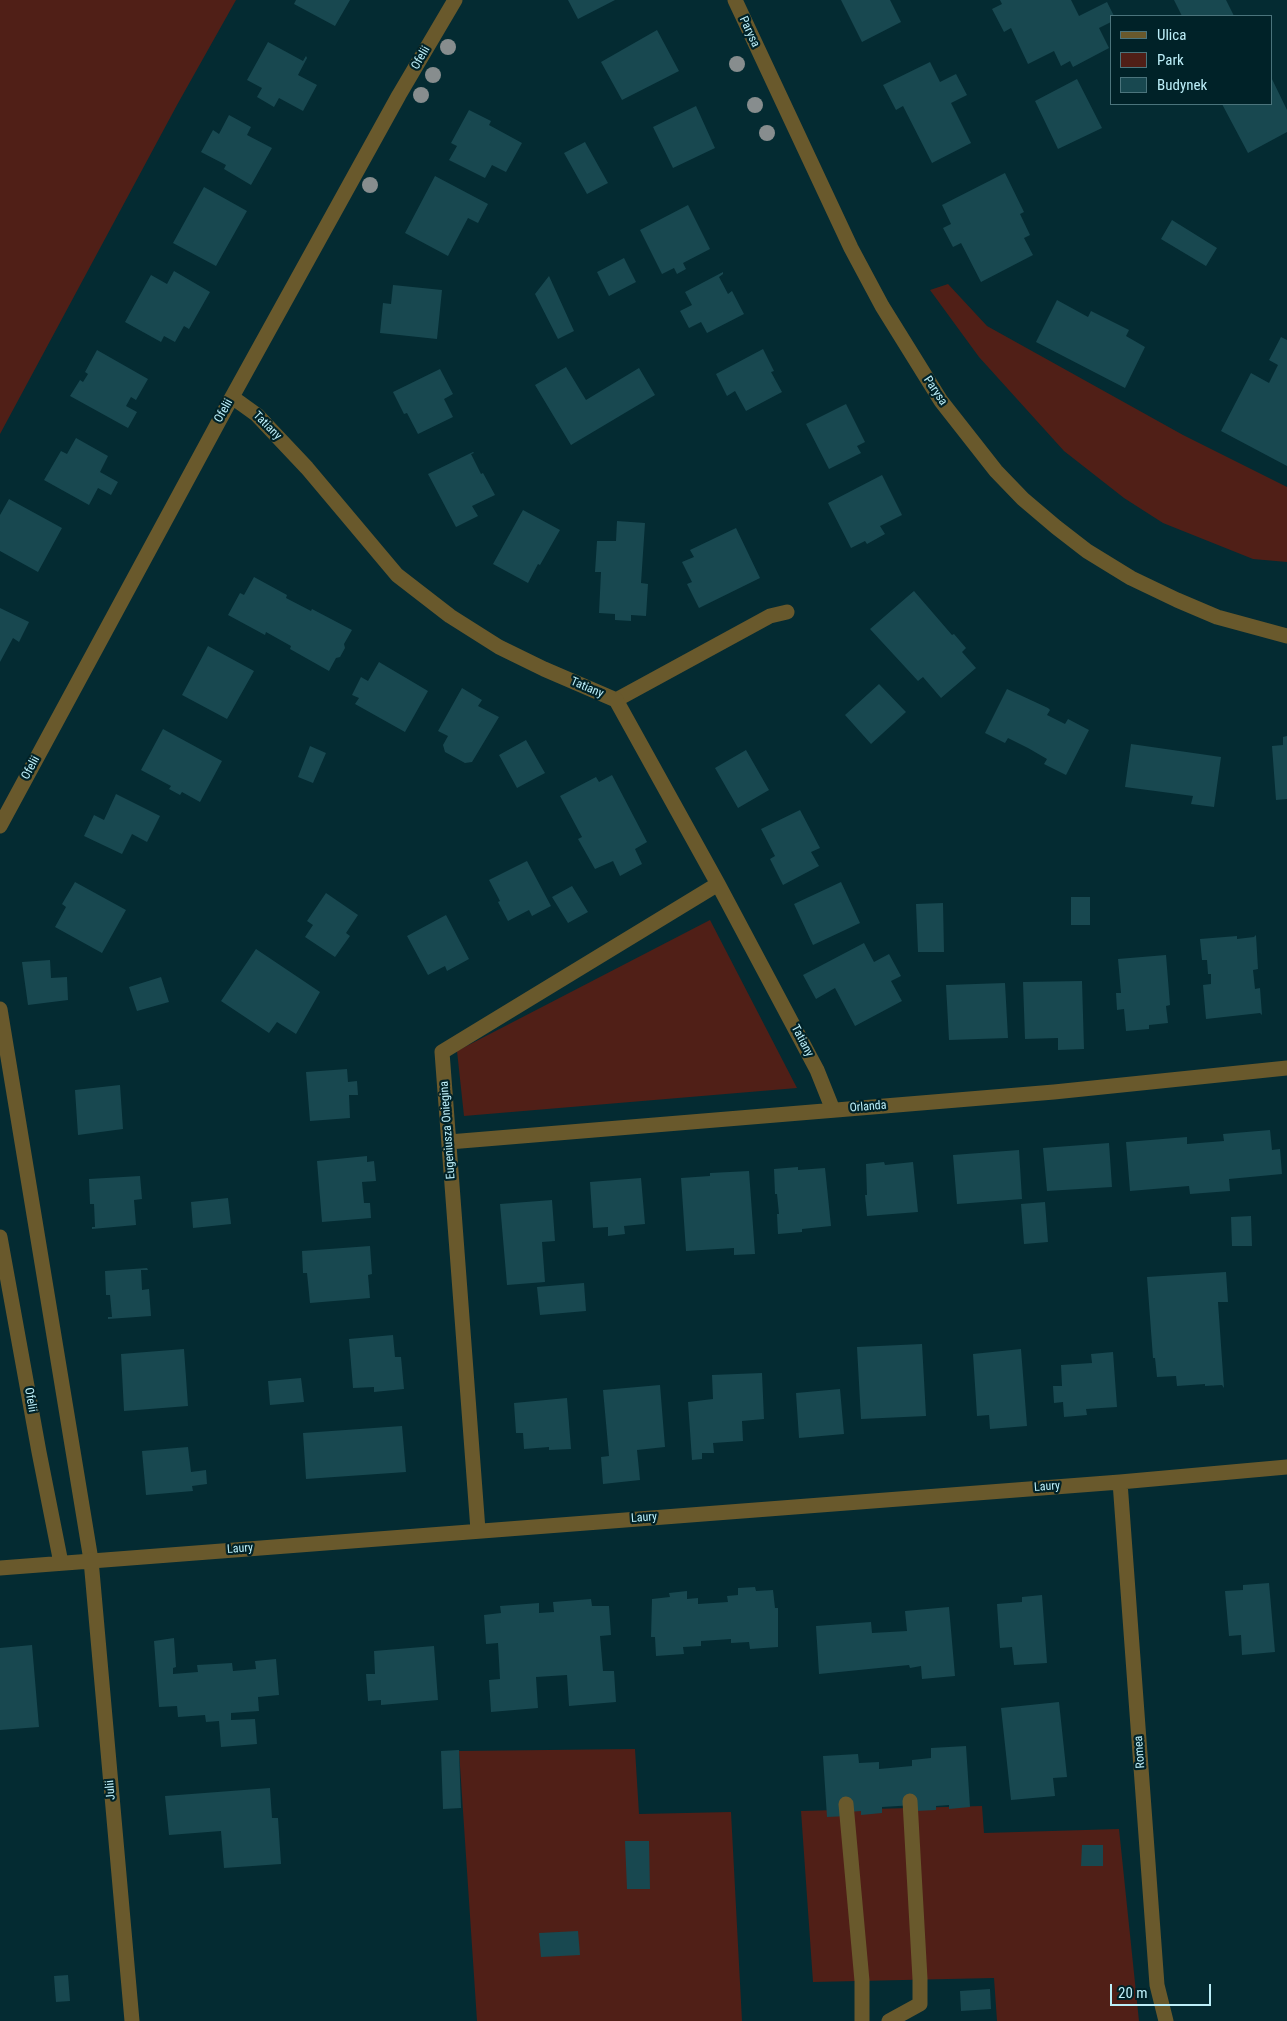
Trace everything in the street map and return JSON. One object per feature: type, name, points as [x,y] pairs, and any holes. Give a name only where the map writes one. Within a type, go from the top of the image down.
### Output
[{"type":"street","name":"Ofelii","points":[[0,826],[232,397],[455,0]]},
{"type":"street","name":"Parysa","points":[[734,0],[851,248],[882,306],[941,401],[996,471],[1023,499],[1056,527],[1087,551],[1131,578],[1217,617],[1287,636]]},
{"type":"street","name":"Tatiany","points":[[232,397],[257,415],[307,468],[397,575],[450,616],[499,647],[544,670],[616,700],[718,884],[817,1070],[833,1110]]},
{"type":"street","points":[[616,700],[770,616],[787,612]]},
{"type":"street","name":"Eugeniusza Oniegina","points":[[478,1530],[442,1052],[718,884]]},
{"type":"street","name":"Julii","points":[[0,1009],[91,1560],[132,2021]]},
{"type":"street","name":"Orlanda","points":[[450,1142],[1054,1092],[1287,1068]]},
{"type":"street","name":"Ofelii","points":[[0,1237],[61,1563]]},
{"type":"street","name":"Laury","points":[[0,1568],[1120,1482],[1287,1467]]},
{"type":"street","name":"Romea","points":[[1120,1482],[1157,1985],[1166,2021]]},
{"type":"street","points":[[889,2021],[920,2004],[910,1801]]},
{"type":"street","points":[[846,1804],[862,1981],[862,2021]]},
{"type":"green space","points":[[0,0],[236,0],[177,105],[0,434]]},
{"type":"green space","points":[[948,284],[987,326],[1183,435],[1287,487],[1287,562],[1253,559],[1163,523],[1124,498],[1064,451],[979,357],[930,290]]},
{"type":"green space","points":[[710,920],[797,1088],[464,1116],[457,1051]]},
{"type":"green space","points":[[635,1749],[639,1814],[731,1812],[742,2021],[477,2021],[459,1751]]},
{"type":"green space","points":[[982,1806],[984,1833],[1119,1829],[1139,2021],[997,2021],[994,1978],[813,1982],[801,1811]]},
{"type":"building","points":[[296,0],[350,0],[335,26],[294,4]]},
{"type":"building","points":[[568,0],[615,0],[578,19]]},
{"type":"building","points":[[841,0],[890,0],[901,22],[862,42]]},
{"type":"building","points":[[1000,0],[1071,0],[1079,16],[1107,2],[1114,15],[1110,15],[1110,22],[1099,28],[1109,48],[1073,67],[1070,61],[1061,66],[1054,51],[1028,64],[1011,28],[1004,32],[992,9],[1002,4]]},
{"type":"building","points":[[1174,0],[1226,0],[1234,15],[1182,15]]},
{"type":"building","points":[[657,30],[679,71],[622,100],[601,62]]},
{"type":"building","points":[[268,42],[303,61],[306,56],[307,58],[298,75],[317,85],[303,111],[279,98],[274,107],[257,97],[262,88],[247,80]]},
{"type":"building","points":[[930,62],[940,82],[956,74],[967,95],[951,103],[971,143],[932,163],[903,106],[896,110],[883,85]]},
{"type":"building","points":[[1077,79],[1102,128],[1058,149],[1035,101]]},
{"type":"building","points":[[1272,79],[1287,110],[1287,132],[1248,153],[1223,105],[1272,105]]},
{"type":"building","points":[[696,106],[715,148],[673,168],[653,127]]},
{"type":"building","points":[[469,110],[491,121],[489,125],[522,143],[506,172],[492,165],[485,178],[449,160],[457,146],[451,143]]},
{"type":"building","points":[[229,115],[251,127],[247,135],[272,148],[251,185],[224,169],[226,165],[201,152],[213,130],[219,134]]},
{"type":"building","points":[[585,142],[608,183],[587,194],[564,153]]},
{"type":"building","points":[[1005,173],[1024,212],[1020,214],[1030,235],[1024,238],[1033,255],[981,282],[961,243],[953,247],[943,228],[951,224],[942,205]]},
{"type":"building","points":[[435,176],[488,204],[478,223],[468,218],[448,256],[405,233]]},
{"type":"building","points":[[204,187],[247,211],[216,266],[173,243]]},
{"type":"building","points":[[688,205],[710,249],[683,263],[686,269],[677,274],[674,268],[662,274],[640,230]]},
{"type":"building","points":[[1172,220],[1217,248],[1206,266],[1161,239]]},
{"type":"building","points":[[624,258],[636,282],[609,296],[597,272]]},
{"type":"building","points":[[174,271],[210,292],[189,329],[184,326],[175,342],[164,336],[161,342],[125,322],[151,275],[167,284]]},
{"type":"building","points":[[723,272],[719,277],[728,294],[732,291],[744,314],[707,333],[701,322],[689,328],[680,311],[692,305],[685,292]]},
{"type":"building","points":[[549,276],[574,331],[558,339],[535,294]]},
{"type":"building","points":[[393,285],[442,290],[437,339],[380,333],[383,303],[391,304]]},
{"type":"building","points":[[1057,300],[1088,317],[1091,311],[1129,330],[1126,336],[1145,347],[1125,388],[1036,342]]},
{"type":"building","points":[[1281,337],[1287,340],[1287,466],[1221,431],[1251,373],[1269,383],[1278,365],[1269,360]]},
{"type":"building","points":[[763,349],[774,371],[771,372],[782,392],[746,411],[735,391],[727,396],[716,374]]},
{"type":"building","points":[[97,350],[148,379],[136,400],[131,397],[126,406],[137,412],[128,428],[70,396],[80,380],[83,382],[88,374],[85,372]]},
{"type":"building","points":[[566,367],[586,400],[639,368],[655,395],[571,445],[535,385]]},
{"type":"building","points":[[440,369],[453,394],[444,399],[453,417],[418,434],[407,413],[404,414],[393,392]]},
{"type":"building","points":[[846,404],[865,442],[857,446],[861,453],[829,469],[806,424]]},
{"type":"building","points":[[76,438],[108,456],[100,472],[118,482],[111,495],[98,488],[89,505],[44,480],[61,451],[67,454]]},
{"type":"building","points":[[473,452],[471,454],[481,474],[483,473],[495,495],[472,506],[478,516],[456,527],[428,474]]},
{"type":"building","points":[[882,475],[902,515],[880,526],[885,534],[867,544],[865,541],[851,548],[828,503]]},
{"type":"building","points":[[9,499],[62,528],[38,572],[0,551],[0,515]]},
{"type":"building","points":[[523,510],[560,530],[528,583],[493,564]]},
{"type":"building","points":[[617,521],[645,523],[641,583],[648,584],[646,616],[631,615],[631,621],[615,620],[615,614],[599,613],[601,572],[595,572],[597,541],[616,541]]},
{"type":"building","points":[[736,528],[760,578],[699,608],[687,584],[692,582],[682,562],[694,557],[690,550]]},
{"type":"building","points":[[254,577],[287,595],[286,598],[352,630],[344,644],[345,648],[340,657],[336,658],[329,671],[290,649],[291,646],[266,632],[265,635],[228,615],[240,593],[244,595]]},
{"type":"building","points":[[914,591],[952,635],[954,634],[966,648],[962,652],[976,668],[941,698],[923,677],[918,681],[870,629]]},
{"type":"building","points":[[0,608],[29,622],[19,642],[13,638],[0,662]]},
{"type":"building","points":[[208,646],[254,671],[227,719],[182,695]]},
{"type":"building","points":[[379,662],[428,691],[405,732],[355,704],[359,698],[352,695],[361,677],[368,681]]},
{"type":"building","points":[[879,684],[906,712],[871,744],[845,715]]},
{"type":"building","points":[[462,688],[482,700],[478,706],[499,717],[472,762],[465,763],[445,752],[443,745],[448,736],[438,731]]},
{"type":"building","points":[[1007,689],[1048,708],[1050,710],[1047,715],[1065,724],[1068,719],[1089,730],[1066,775],[1044,764],[1047,759],[1028,748],[1008,738],[1005,743],[985,733]]},
{"type":"building","points":[[163,729],[222,761],[200,802],[182,792],[180,795],[169,789],[171,786],[141,770]]},
{"type":"building","points":[[1287,736],[1287,799],[1276,800],[1272,746],[1283,745],[1283,737]]},
{"type":"building","points":[[526,740],[545,773],[517,788],[499,755]]},
{"type":"building","points":[[1131,744],[1221,757],[1214,807],[1191,804],[1193,796],[1125,787]]},
{"type":"building","points":[[310,746],[326,753],[313,783],[298,777]]},
{"type":"building","points":[[746,750],[769,790],[738,808],[715,768]]},
{"type":"building","points":[[612,775],[647,842],[635,849],[642,864],[620,876],[613,861],[595,869],[578,839],[582,837],[560,796],[596,777],[599,782]]},
{"type":"building","points":[[116,794],[160,816],[147,842],[132,834],[122,854],[84,836],[94,815],[104,820]]},
{"type":"building","points":[[800,810],[820,848],[811,852],[819,866],[783,885],[770,859],[775,856],[761,829]]},
{"type":"building","points":[[527,861],[551,906],[532,916],[529,910],[508,921],[489,880]]},
{"type":"building","points":[[75,882],[126,910],[102,953],[55,927],[66,907],[62,904]]},
{"type":"building","points":[[841,882],[860,923],[813,945],[794,904]]},
{"type":"building","points":[[572,886],[588,912],[568,923],[552,897]]},
{"type":"building","points":[[326,893],[358,915],[346,933],[350,936],[335,957],[305,937],[313,925],[307,921]]},
{"type":"building","points":[[1071,897],[1090,897],[1090,925],[1071,925]]},
{"type":"building","points":[[943,903],[944,952],[918,952],[916,904]]},
{"type":"building","points":[[446,915],[469,959],[447,971],[445,966],[428,975],[407,936]]},
{"type":"building","points":[[1256,935],[1258,969],[1253,970],[1255,989],[1260,988],[1262,1015],[1260,1013],[1206,1019],[1203,985],[1211,984],[1211,974],[1208,974],[1207,960],[1202,960],[1200,939],[1237,936],[1237,939],[1254,937]]},
{"type":"building","points":[[864,943],[874,962],[889,954],[901,976],[891,981],[902,1001],[855,1026],[835,988],[816,999],[803,975]]},
{"type":"building","points":[[256,949],[320,992],[296,1034],[277,1022],[269,1033],[221,1001]]},
{"type":"building","points":[[1166,955],[1170,1005],[1166,1006],[1168,1023],[1149,1025],[1149,1029],[1126,1031],[1124,1009],[1117,1010],[1116,993],[1121,993],[1118,959]]},
{"type":"building","points":[[50,960],[51,978],[67,977],[68,1000],[28,1005],[22,962]]},
{"type":"building","points":[[161,977],[169,1002],[137,1011],[129,987]]},
{"type":"building","points":[[1082,981],[1084,1049],[1058,1050],[1058,1038],[1025,1039],[1023,982]]},
{"type":"building","points":[[1005,983],[1008,1038],[949,1040],[946,985]]},
{"type":"building","points":[[347,1069],[348,1082],[357,1081],[358,1095],[349,1095],[350,1118],[310,1121],[306,1072]]},
{"type":"building","points":[[120,1085],[123,1129],[78,1135],[75,1090]]},
{"type":"building","points":[[1270,1130],[1272,1150],[1280,1149],[1282,1174],[1229,1179],[1230,1191],[1190,1194],[1189,1186],[1130,1191],[1126,1142],[1187,1137],[1187,1144],[1224,1141],[1223,1134]]},
{"type":"building","points":[[1109,1143],[1112,1187],[1047,1191],[1043,1148]]},
{"type":"building","points":[[1019,1150],[1022,1199],[957,1204],[953,1155]]},
{"type":"building","points":[[367,1156],[367,1162],[374,1161],[376,1181],[362,1182],[364,1203],[370,1203],[371,1218],[322,1222],[317,1161]]},
{"type":"building","points":[[884,1162],[885,1165],[913,1162],[918,1212],[867,1216],[865,1195],[867,1195],[866,1164]]},
{"type":"building","points":[[798,1167],[798,1170],[825,1168],[831,1226],[802,1229],[802,1232],[778,1234],[777,1214],[779,1214],[777,1194],[775,1194],[774,1169]]},
{"type":"building","points":[[749,1171],[755,1254],[734,1255],[734,1248],[686,1251],[681,1178],[710,1176],[710,1173]]},
{"type":"building","points":[[140,1176],[142,1199],[134,1200],[136,1225],[92,1229],[92,1227],[95,1227],[94,1204],[90,1204],[89,1179]]},
{"type":"building","points":[[641,1178],[645,1224],[624,1226],[625,1234],[608,1236],[608,1227],[593,1228],[590,1182]]},
{"type":"building","points":[[228,1198],[231,1224],[193,1228],[191,1202]]},
{"type":"building","points":[[552,1200],[555,1241],[542,1242],[545,1282],[507,1285],[500,1204]]},
{"type":"building","points":[[1045,1202],[1048,1242],[1024,1244],[1021,1204]]},
{"type":"building","points":[[1251,1216],[1252,1246],[1232,1246],[1231,1217]]},
{"type":"building","points":[[370,1246],[372,1274],[368,1275],[370,1298],[310,1303],[307,1273],[303,1273],[302,1251]]},
{"type":"building","points":[[147,1268],[148,1270],[141,1270],[142,1290],[149,1289],[151,1316],[108,1319],[108,1317],[112,1317],[110,1295],[106,1295],[105,1271]]},
{"type":"building","points":[[1226,1272],[1228,1302],[1218,1302],[1224,1388],[1222,1385],[1205,1386],[1205,1384],[1177,1386],[1176,1376],[1157,1377],[1155,1358],[1153,1358],[1147,1277]]},
{"type":"building","points":[[584,1283],[586,1311],[540,1315],[537,1287]]},
{"type":"building","points":[[393,1335],[395,1357],[401,1357],[404,1389],[374,1392],[374,1387],[353,1388],[349,1339]]},
{"type":"building","points":[[922,1344],[926,1416],[861,1419],[857,1347]]},
{"type":"building","points":[[184,1349],[188,1406],[124,1411],[121,1354]]},
{"type":"building","points":[[1021,1349],[1027,1426],[990,1429],[989,1415],[977,1416],[973,1354]]},
{"type":"building","points":[[1113,1352],[1117,1407],[1086,1409],[1087,1415],[1064,1417],[1063,1402],[1054,1403],[1053,1386],[1062,1386],[1061,1365],[1092,1363],[1091,1354]]},
{"type":"building","points":[[762,1373],[764,1419],[742,1421],[743,1441],[713,1443],[714,1453],[702,1453],[702,1459],[692,1460],[688,1402],[713,1399],[712,1375]]},
{"type":"building","points":[[301,1378],[304,1402],[270,1405],[268,1381]]},
{"type":"building","points":[[660,1385],[665,1447],[637,1450],[640,1480],[603,1484],[601,1457],[609,1456],[603,1390]]},
{"type":"building","points":[[840,1389],[844,1434],[799,1438],[796,1393]]},
{"type":"building","points":[[567,1398],[571,1449],[549,1450],[549,1447],[524,1449],[523,1433],[516,1433],[514,1403]]},
{"type":"building","points":[[402,1426],[406,1472],[306,1479],[303,1433]]},
{"type":"building","points":[[188,1447],[191,1472],[206,1470],[207,1484],[192,1486],[193,1491],[146,1495],[142,1451]]},
{"type":"building","points":[[1269,1583],[1275,1652],[1242,1655],[1241,1635],[1229,1636],[1225,1591],[1243,1590],[1243,1585]]},
{"type":"building","points":[[755,1587],[756,1591],[773,1590],[775,1608],[778,1608],[778,1647],[750,1649],[749,1642],[731,1643],[731,1639],[701,1641],[701,1646],[683,1647],[684,1654],[656,1656],[655,1637],[651,1637],[652,1599],[670,1597],[669,1593],[687,1591],[687,1599],[698,1598],[698,1604],[728,1602],[727,1596],[738,1595],[738,1588]]},
{"type":"building","points":[[1042,1595],[1047,1663],[1014,1665],[1012,1647],[1000,1648],[997,1604],[1022,1602],[1022,1597]]},
{"type":"building","points":[[591,1599],[592,1606],[609,1606],[611,1635],[600,1636],[603,1671],[614,1671],[616,1702],[569,1706],[567,1675],[536,1677],[538,1708],[491,1712],[489,1680],[500,1679],[498,1643],[486,1644],[484,1615],[501,1613],[500,1606],[539,1603],[539,1613],[554,1612],[553,1602]]},
{"type":"building","points":[[949,1607],[955,1676],[922,1679],[921,1666],[910,1668],[909,1665],[819,1674],[816,1626],[871,1622],[872,1633],[907,1631],[905,1611]]},
{"type":"building","points":[[174,1638],[176,1667],[173,1668],[173,1674],[198,1672],[197,1665],[232,1663],[233,1671],[256,1669],[255,1661],[276,1659],[279,1695],[258,1697],[259,1711],[231,1713],[231,1720],[255,1719],[257,1744],[221,1747],[219,1721],[206,1722],[205,1715],[178,1717],[177,1706],[159,1707],[154,1641]]},
{"type":"building","points":[[32,1645],[39,1727],[0,1730],[0,1648]]},
{"type":"building","points":[[434,1646],[438,1700],[381,1705],[381,1700],[368,1701],[366,1674],[375,1674],[374,1651]]},
{"type":"building","points":[[1059,1702],[1067,1777],[1053,1778],[1055,1796],[1011,1800],[1001,1708]]},
{"type":"building","points":[[966,1746],[970,1807],[949,1809],[949,1805],[936,1806],[936,1810],[915,1811],[915,1805],[882,1807],[882,1813],[861,1815],[861,1811],[848,1812],[848,1816],[827,1817],[823,1756],[858,1754],[859,1763],[879,1762],[879,1769],[912,1766],[912,1760],[931,1758],[931,1748]]},
{"type":"building","points":[[459,1750],[461,1808],[443,1809],[441,1751]]},
{"type":"building","points":[[270,1788],[272,1818],[278,1818],[281,1864],[224,1868],[221,1831],[169,1835],[165,1796]]},
{"type":"building","points":[[625,1841],[649,1841],[650,1889],[627,1889]]},
{"type":"building","points":[[1082,1845],[1103,1845],[1103,1866],[1081,1866]]},
{"type":"building","points":[[578,1931],[580,1955],[541,1957],[539,1933]]},
{"type":"building","points":[[68,1975],[70,2001],[56,2002],[54,1976]]},
{"type":"building","points":[[990,1989],[991,2009],[961,2011],[960,1991]]}]
